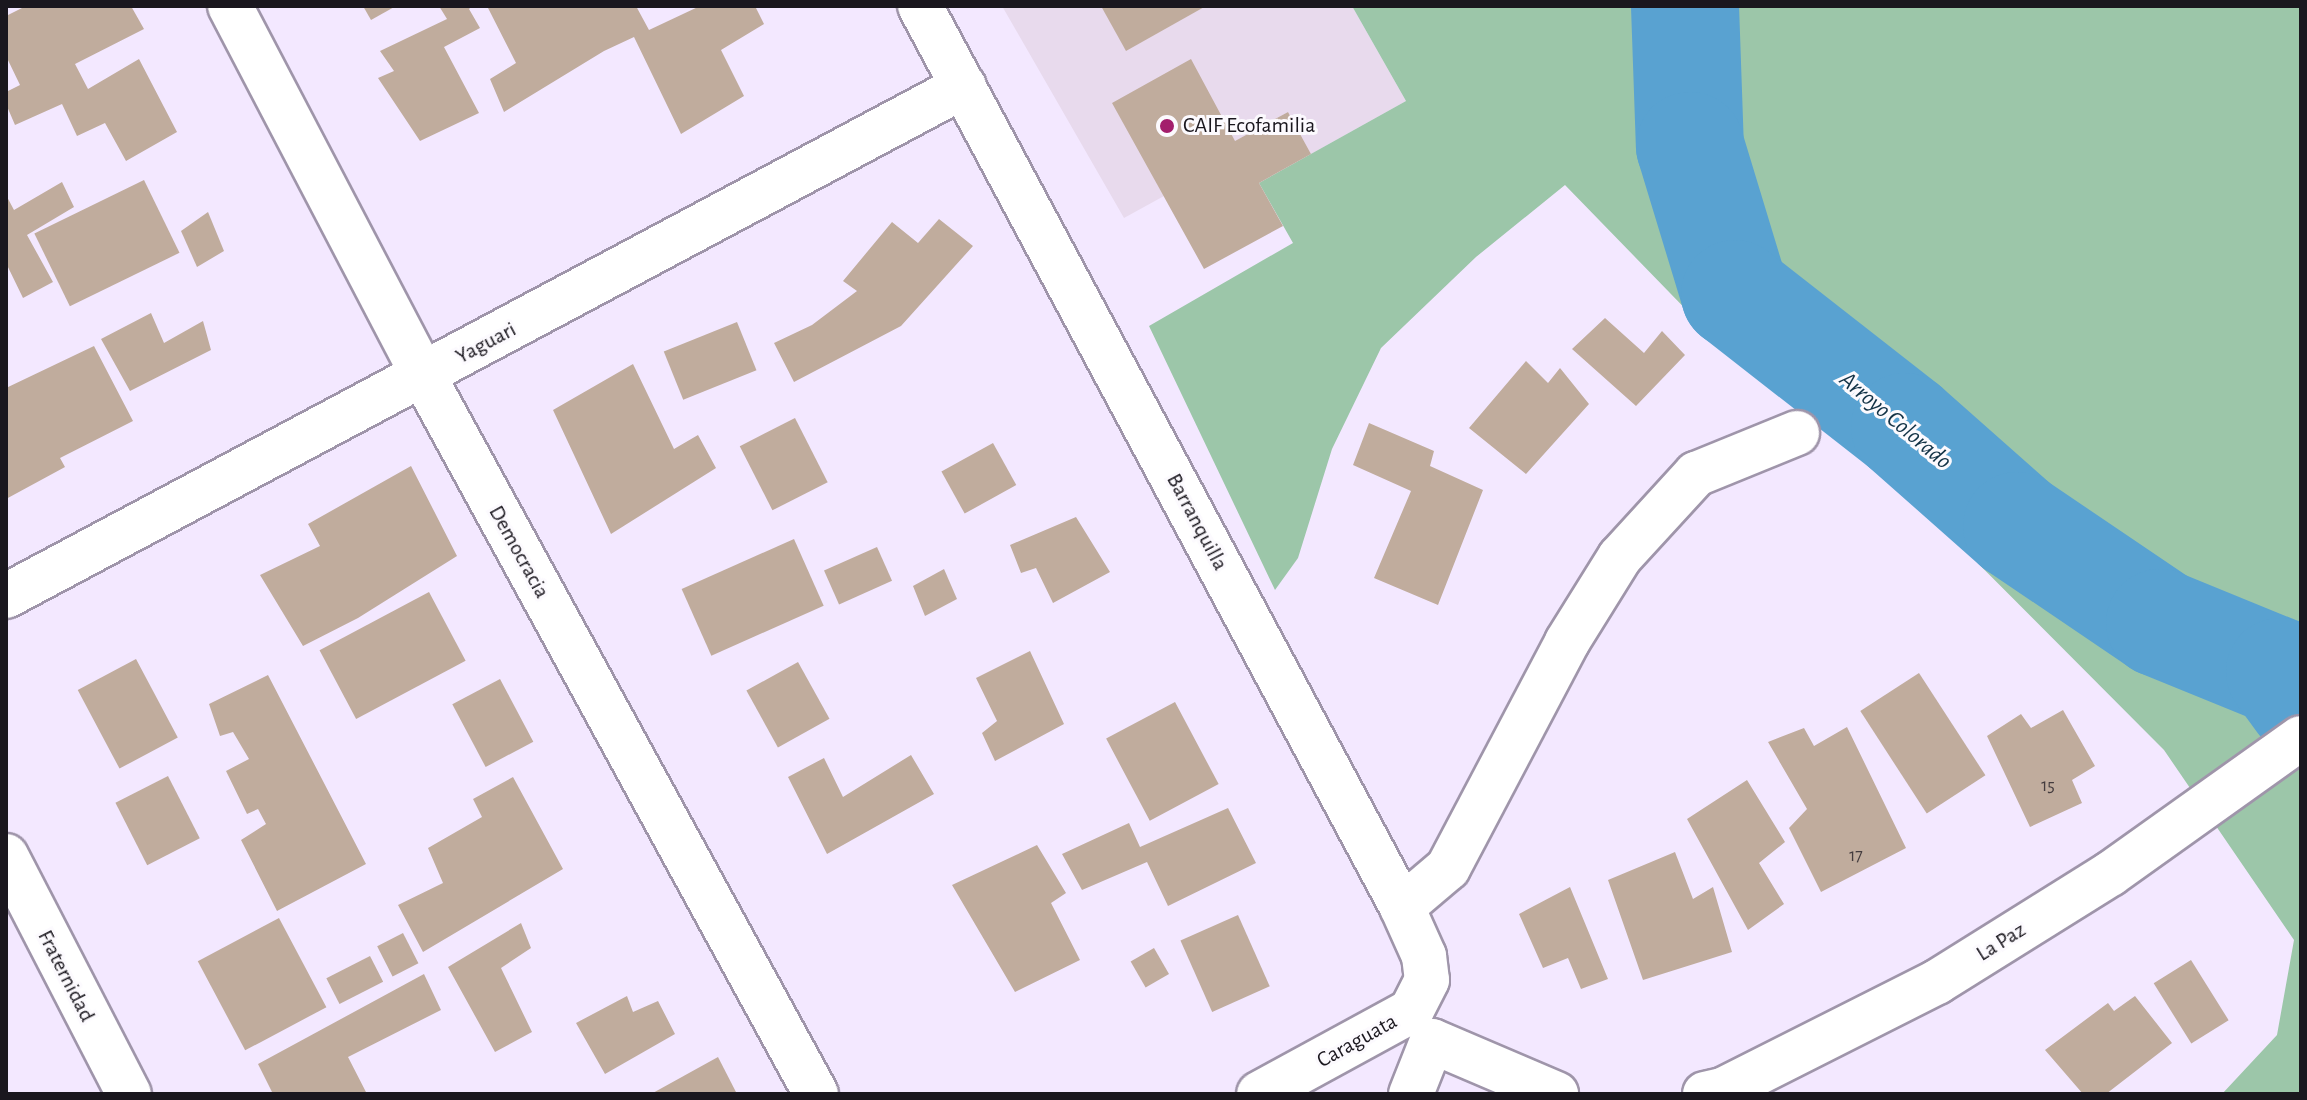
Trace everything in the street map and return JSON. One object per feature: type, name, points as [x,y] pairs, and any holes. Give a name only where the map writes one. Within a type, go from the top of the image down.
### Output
[{"type":"street","name":"Democracia","points":[[230,6],[424,377],[816,1094]]},
{"type":"street","name":"Barranquilla","points":[[920,6],[1402,907],[1424,956],[1427,980],[1411,1094]]},
{"type":"street","name":"Yaguari","points":[[6,596],[424,377],[964,86]]},
{"type":"street","points":[[1402,907],[1448,868],[1567,642],[1620,557],[1696,474],[1797,433]]},
{"type":"street","name":"La Paz","points":[[1705,1094],[1723,1090],[1937,982],[2110,874],[2290,747]]},
{"type":"street","name":"Fraternidad","points":[[6,856],[129,1094]]},
{"type":"street","points":[[1422,1026],[1556,1094]]},
{"type":"street","name":"Caraguata","points":[[1259,1094],[1422,1026]]},
{"type":"shaded area","name":"CAIF Ecofamilia","points":[[1002,6],[1352,6],[1406,101],[1311,154],[1288,112],[1157,184],[1164,196],[1124,218]]},
{"type":"green space","points":[[1352,6],[2301,6],[2301,1094],[2222,1094],[2277,1035],[2294,940],[2164,750],[1858,443],[1739,364],[1565,185],[1476,257],[1381,348],[1332,449],[1298,558],[1275,590],[1149,326],[1293,243],[1259,183],[1406,101]]},
{"type":"building","points":[[26,6],[131,6],[144,29],[75,64],[88,89],[139,59],[177,132],[126,161],[105,123],[77,136],[62,104],[15,125],[6,104],[6,92],[20,85],[6,56],[6,16]]},
{"type":"building","points":[[363,6],[396,6],[371,20]]},
{"type":"building","points":[[439,6],[472,6],[469,9],[480,28],[444,47],[479,113],[420,141],[378,78],[394,71],[380,51],[447,19]]},
{"type":"building","points":[[487,6],[636,6],[649,30],[700,6],[755,6],[764,24],[721,50],[744,96],[681,134],[634,37],[604,51],[504,112],[490,79],[516,63]]},
{"type":"building","points":[[1101,6],[1206,6],[1126,51]]},
{"type":"building","points":[[1191,59],[1235,141],[1288,112],[1311,154],[1259,183],[1283,226],[1204,269],[1112,103]]},
{"type":"building","points":[[144,180],[180,253],[70,306],[34,233]]},
{"type":"building","points":[[62,182],[74,207],[27,235],[53,282],[23,298],[6,263],[6,195],[14,210]]},
{"type":"building","points":[[208,212],[224,251],[197,267],[181,231]]},
{"type":"building","points":[[939,219],[973,246],[901,326],[794,382],[774,343],[812,325],[857,291],[843,281],[892,222],[918,243]]},
{"type":"building","points":[[151,313],[164,343],[203,321],[211,350],[130,391],[101,339]]},
{"type":"building","points":[[1605,318],[1644,353],[1662,331],[1685,355],[1636,406],[1572,349]]},
{"type":"building","points":[[737,322],[756,370],[683,400],[664,352]]},
{"type":"building","points":[[94,346],[133,421],[60,458],[65,467],[6,499],[6,388]]},
{"type":"building","points":[[1526,361],[1548,383],[1560,368],[1589,404],[1526,474],[1469,428]]},
{"type":"building","points":[[633,364],[674,449],[698,435],[716,468],[611,534],[553,410]]},
{"type":"building","points":[[795,418],[828,482],[772,510],[740,446]]},
{"type":"building","points":[[1369,423],[1434,451],[1430,466],[1483,490],[1438,605],[1374,578],[1411,491],[1353,465]]},
{"type":"building","points":[[993,443],[1016,485],[965,514],[941,472]]},
{"type":"building","points":[[411,466],[457,556],[358,618],[303,646],[260,575],[320,546],[308,524]]},
{"type":"building","points":[[1076,517],[1110,572],[1053,603],[1036,568],[1021,573],[1010,545]]},
{"type":"building","points":[[794,539],[824,606],[711,656],[682,589]]},
{"type":"building","points":[[877,547],[892,581],[839,604],[824,571]]},
{"type":"building","points":[[944,569],[957,599],[925,616],[913,586]]},
{"type":"building","points":[[429,592],[466,661],[356,719],[320,650]]},
{"type":"building","points":[[1030,651],[1064,724],[995,761],[982,733],[997,721],[976,678]]},
{"type":"building","points":[[136,659],[178,738],[120,769],[78,690]]},
{"type":"building","points":[[798,662],[830,719],[778,747],[746,691]]},
{"type":"building","points":[[1919,673],[1985,775],[1927,813],[1860,711]]},
{"type":"building","points":[[268,675],[366,864],[277,911],[241,840],[266,824],[258,809],[247,814],[226,771],[249,759],[233,732],[220,736],[209,704]]},
{"type":"building","points":[[500,679],[533,742],[486,767],[452,704]]},
{"type":"building","points":[[1175,702],[1219,784],[1150,821],[1106,739]]},
{"type":"building","points":[[2063,710],[2095,766],[2072,780],[2082,803],[2030,827],[1987,736],[2021,714],[2031,728]]},
{"type":"building","points":[[1847,727],[1906,848],[1821,892],[1789,828],[1807,809],[1768,742],[1804,728],[1814,746]]},
{"type":"building","points":[[911,755],[934,794],[827,854],[788,777],[824,758],[843,797]]},
{"type":"building","points":[[168,776],[200,838],[147,865],[115,803]]},
{"type":"building","points":[[513,777],[563,869],[423,952],[398,905],[443,883],[428,848],[482,817],[473,799]]},
{"type":"building","points":[[1747,780],[1785,842],[1759,863],[1784,904],[1748,930],[1687,819]]},
{"type":"building","points":[[1228,808],[1256,863],[1168,906],[1147,862],[1082,890],[1062,854],[1129,823],[1140,847]]},
{"type":"building","points":[[1037,845],[1066,893],[1051,903],[1080,960],[1015,992],[952,885]]},
{"type":"building","points":[[1675,852],[1693,899],[1713,887],[1732,952],[1643,980],[1608,880]]},
{"type":"building","points":[[1570,887],[1608,979],[1581,989],[1568,958],[1543,968],[1519,914]]},
{"type":"building","points":[[1238,915],[1270,986],[1212,1012],[1180,941]]},
{"type":"building","points":[[279,918],[326,1007],[245,1050],[198,961]]},
{"type":"building","points":[[521,923],[531,948],[501,968],[532,1032],[495,1052],[448,967]]},
{"type":"building","points":[[403,933],[418,963],[393,976],[377,946]]},
{"type":"building","points":[[1154,948],[1169,974],[1146,987],[1131,962]]},
{"type":"building","points":[[370,956],[383,982],[340,1004],[326,978]]},
{"type":"building","points":[[2191,960],[2229,1020],[2191,1044],[2154,983]]},
{"type":"building","points":[[424,974],[441,1010],[348,1057],[367,1094],[273,1094],[258,1064]]},
{"type":"building","points":[[627,996],[633,1012],[658,1001],[675,1034],[605,1074],[576,1023]]},
{"type":"building","points":[[2135,996],[2172,1043],[2106,1094],[2083,1094],[2045,1050],[2108,1003],[2114,1011]]},
{"type":"building","points":[[718,1057],[737,1094],[651,1094]]},
{"type":"waterway","name":"Arroyo Colorado","points":[[1685,6],[1690,146],[1735,294],[1905,427],[2017,526],[2160,623],[2280,672],[2301,701]]},
{"type":"place","name":"CAIF Ecofamilia","points":[[1167,126]]}]
